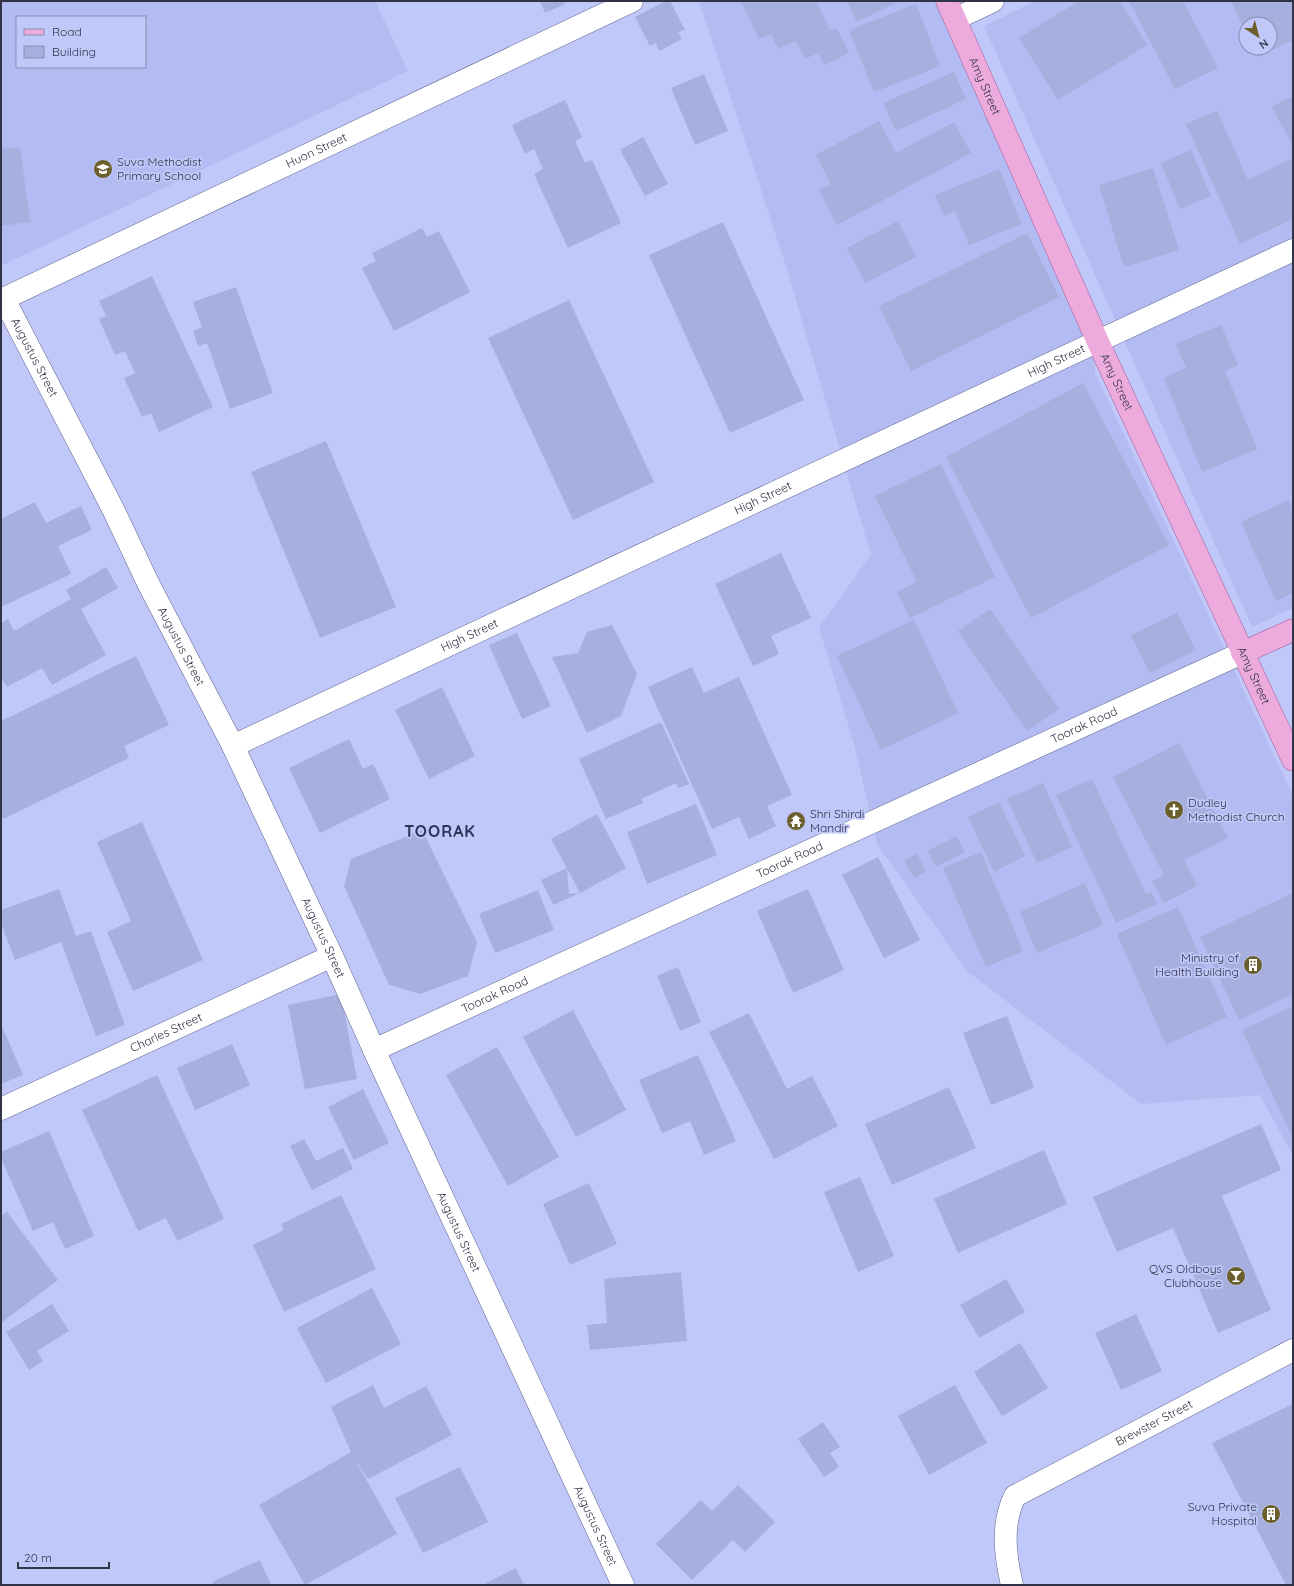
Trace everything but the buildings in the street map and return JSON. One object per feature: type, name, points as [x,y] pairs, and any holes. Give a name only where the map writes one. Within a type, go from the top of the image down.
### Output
[{"type":"main road","name":"Amy Street","points":[[951,10],[1098,342],[1293,760]]},
{"type":"main road","name":"Toorak Road","points":[[1242,653],[1293,630]]},
{"type":"street","name":"Huon Street","points":[[3,300],[632,1]]},
{"type":"street","points":[[951,10],[993,1]]},
{"type":"street","name":"High Street","points":[[233,746],[1293,250]]},
{"type":"street","name":"Augustus Street","points":[[3,300],[113,509],[148,583],[233,746],[332,956],[374,1050],[623,1585]]},
{"type":"street","name":"Toorak Road","points":[[374,1050],[1242,653]]},
{"type":"street","name":"Charles Street","points":[[1,1109],[332,956]]},
{"type":"street","name":"Brewster Street","points":[[1012,1585],[1006,1563],[1005,1540],[1009,1507],[1015,1496],[1293,1350]]},
{"type":"shaded area","name":"Suva Methodist Primary School","points":[[1,1],[375,1],[408,71],[1,266]]},
{"type":"shaded area","points":[[699,1],[938,1],[1094,357],[1095,373],[1293,796],[1293,1156],[1260,1095],[1141,1104],[967,971],[877,844],[855,748],[819,627],[871,555],[785,263]]},
{"type":"shaded area","points":[[1036,1],[1293,1],[1293,608],[1252,627],[984,26]]},
{"type":"place","name":"Suva Methodist Primary School","points":[[103,169]]},
{"type":"place","name":"Dudley Methodist Church","points":[[1174,810]]},
{"type":"place","name":"Shri Shirdi Mandir","points":[[796,821]]},
{"type":"place","name":"Ministry of Health Building","points":[[1253,965]]},
{"type":"place","name":"QVS Oldboys Clubhouse","points":[[1236,1276]]},
{"type":"place","name":"Suva Private Hospital","points":[[1271,1514]]},
{"type":"district","name":"TOORAK","points":[[440,831]]}]
